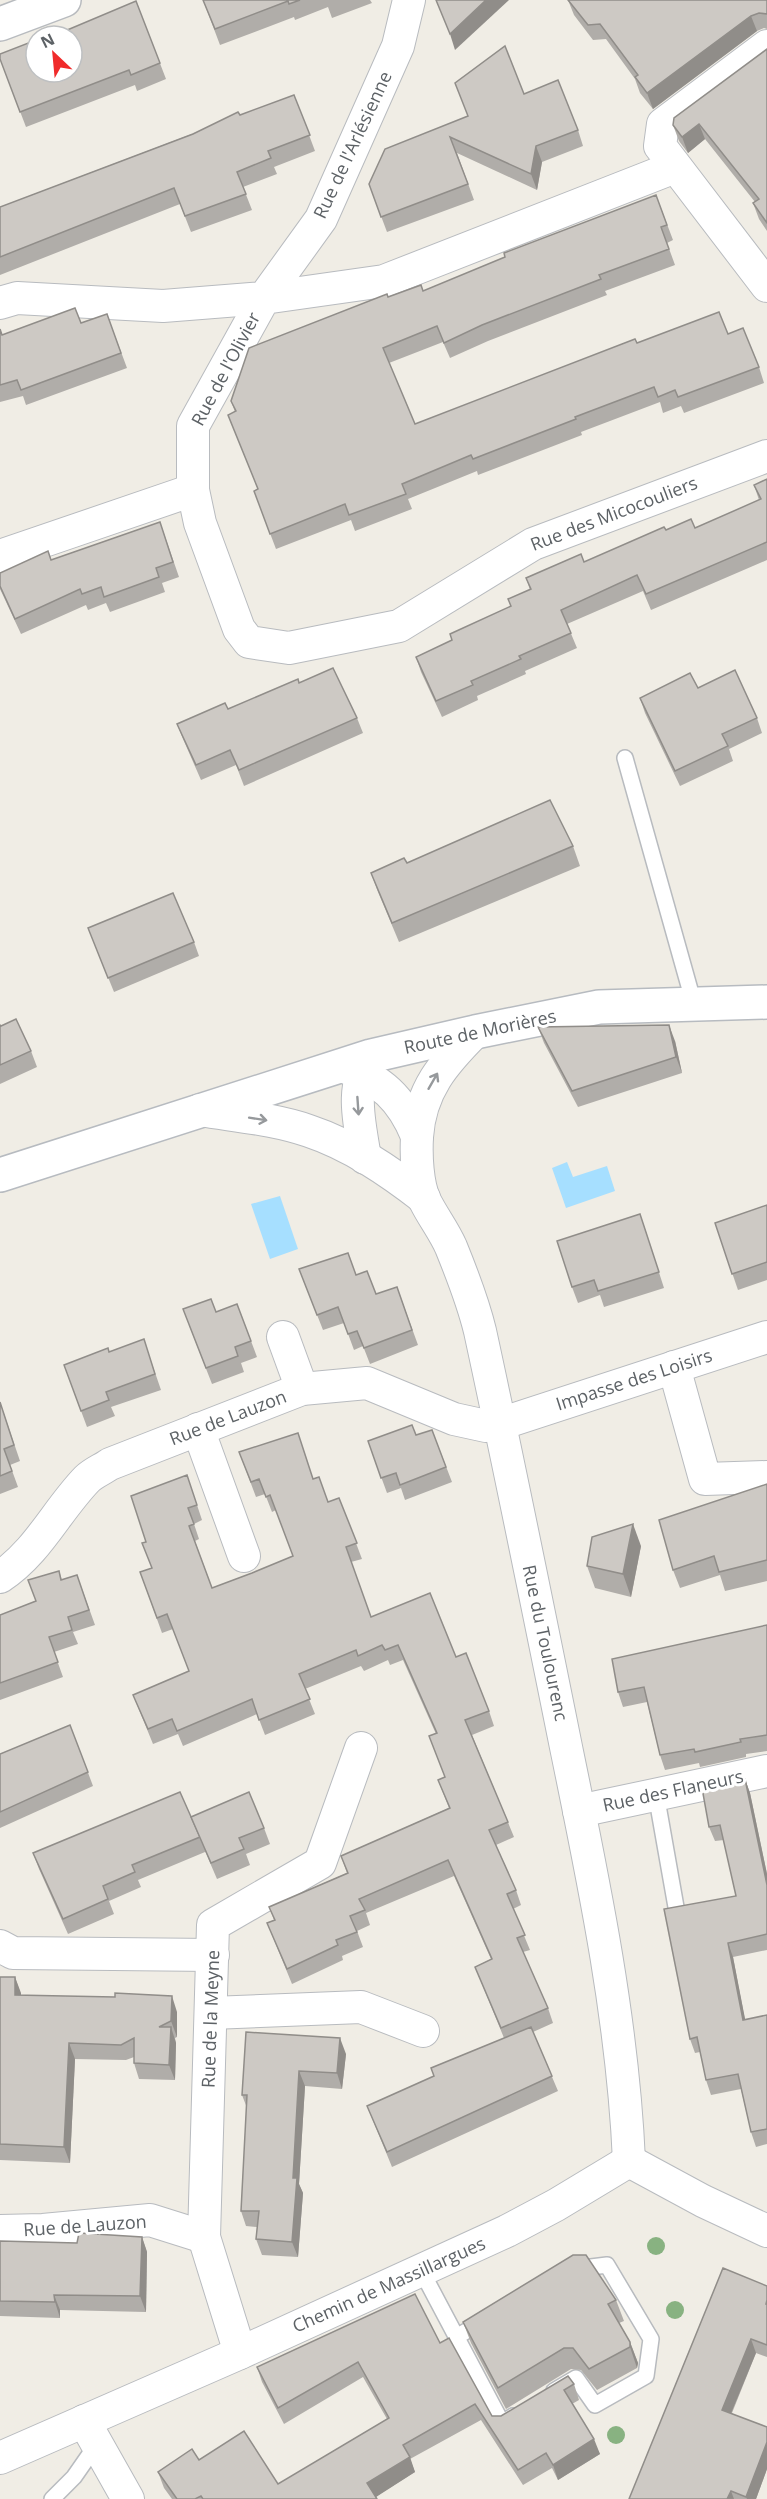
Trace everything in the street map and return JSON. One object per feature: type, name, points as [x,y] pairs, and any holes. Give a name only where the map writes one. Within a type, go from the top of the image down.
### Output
[{"type":"main road","points":[[0,24],[64,0]]},
{"type":"main road","name":"Route de Morières","points":[[0,1175],[201,1110],[476,1032],[599,1006],[767,1002]]},
{"type":"street","name":"Rue de l'Arlésienne","points":[[264,298],[321,219],[398,46],[409,0]]},
{"type":"street","points":[[767,46],[663,124],[660,146],[767,286]]},
{"type":"street","name":"Rue de l'Olivier","points":[[193,490],[193,426],[264,298],[384,281],[675,167]]},
{"type":"street","points":[[0,303],[17,298],[163,306],[264,298]]},
{"type":"street","name":"Rue des Micocouliers","points":[[193,490],[200,523],[239,629],[249,642],[289,648],[399,626],[533,544],[767,456]]},
{"type":"street","points":[[0,556],[193,490]]},
{"type":"street","name":"Rue du Toulourenc","points":[[417,1136],[425,1095],[442,1066],[476,1032]]},
{"type":"street","points":[[358,1065],[356,1101],[365,1158]]},
{"type":"street","name":"Rue du Toulourenc","points":[[358,1065],[396,1097],[408,1115],[417,1136],[424,1198],[449,1245],[475,1310],[579,1812],[626,2084],[629,2161]]},
{"type":"street","name":"Route de Morières","points":[[201,1110],[267,1120],[308,1130],[341,1144],[393,1174],[424,1198]]},
{"type":"street","points":[[283,1337],[302,1389]]},
{"type":"street","name":"Impasse des Loisirs","points":[[500,1424],[767,1337]]},
{"type":"street","points":[[674,1367],[705,1479],[767,1477]]},
{"type":"street","name":"Rue de Lauzon","points":[[0,1577],[16,1567],[31,1551],[88,1477],[110,1464],[302,1389],[367,1383],[454,1419],[486,1426],[500,1424]]},
{"type":"street","points":[[198,1429],[244,1556]]},
{"type":"street","name":"Rue de la Meyne","points":[[240,2353],[204,2237],[213,1925],[320,1863],[360,1748]]},
{"type":"street","name":"Rue des Flaneurs","points":[[579,1812],[767,1771]]},
{"type":"street","points":[[0,1946],[13,1953],[213,1955]]},
{"type":"street","points":[[212,2013],[361,2007],[423,2031]]},
{"type":"street","points":[[629,2161],[703,2202],[767,2231]]},
{"type":"street","name":"Chemin de Massillargues","points":[[0,2458],[91,2433],[240,2353],[517,2226],[629,2161]]},
{"type":"street","name":"Rue de Lauzon","points":[[0,2231],[43,2230],[150,2220],[204,2237]]},
{"type":"street","points":[[91,2433],[128,2499]]},
{"type":"lane","points":[[626,758],[694,1004]]},
{"type":"lane","points":[[656,1794],[676,1907]]},
{"type":"lane","points":[[421,2270],[502,2423],[576,2378],[595,2405],[646,2376],[651,2339],[607,2265],[577,2267],[557,2279]]},
{"type":"lane","points":[[456,2337],[497,2313]]},
{"type":"lane","points":[[52,2499],[74,2477],[91,2433]]},
{"type":"water","points":[[567,1162],[573,1177],[607,1166],[615,1191],[566,1208],[552,1168]]},
{"type":"water","points":[[280,1196],[298,1249],[270,1259],[251,1204]]},
{"type":"building","points":[[203,0],[300,0],[289,4],[288,1],[215,29]]},
{"type":"building","points":[[436,0],[486,0],[450,34]]},
{"type":"building","points":[[568,0],[767,0],[767,14],[759,13],[751,16],[647,93],[635,77],[638,75],[600,24],[588,25]]},
{"type":"building","points":[[136,1],[160,63],[131,75],[129,70],[20,112],[0,54],[24,45],[24,84],[84,84],[84,24],[81,24]]},
{"type":"building","points":[[505,46],[524,94],[558,80],[578,130],[536,146],[531,174],[450,137],[468,184],[381,217],[369,184],[385,149],[468,116],[455,83]]},
{"type":"building","points":[[767,49],[767,223],[753,203],[759,199],[699,124],[682,137],[673,125],[674,118]]},
{"type":"building","points":[[294,95],[310,135],[268,151],[271,158],[237,172],[246,194],[185,216],[174,188],[0,257],[0,207],[193,134],[238,112],[240,115]]},
{"type":"building","points":[[656,195],[667,225],[661,227],[669,249],[599,275],[601,279],[482,325],[444,343],[437,326],[383,348],[415,424],[635,339],[637,343],[719,312],[728,334],[743,328],[759,367],[678,397],[675,390],[658,397],[654,387],[473,459],[471,455],[402,484],[406,494],[349,515],[345,504],[270,534],[254,491],[258,489],[228,415],[236,411],[231,401],[249,348],[387,294],[388,297],[421,285],[423,291],[505,257],[504,253]]},
{"type":"building","points":[[75,308],[81,323],[107,314],[121,353],[21,390],[17,380],[0,385],[0,329],[2,335]]},
{"type":"building","points":[[767,479],[767,542],[646,594],[637,575],[561,610],[571,633],[519,656],[521,659],[471,681],[473,685],[436,701],[416,657],[452,640],[450,634],[511,606],[508,599],[531,589],[526,578],[581,554],[584,562],[664,527],[666,530],[691,519],[695,528],[761,499],[754,485]]},
{"type":"building","points":[[160,522],[173,562],[156,568],[159,577],[104,597],[101,587],[82,594],[80,589],[15,619],[0,586],[0,573],[48,551],[51,560]]},
{"type":"building","points":[[333,668],[357,718],[239,770],[230,750],[196,765],[177,724],[225,703],[228,709],[298,679],[299,683]]},
{"type":"building","points":[[735,670],[757,718],[722,734],[728,746],[675,771],[640,698],[690,673],[698,688]]},
{"type":"building","points":[[550,800],[573,846],[392,923],[371,873],[404,858],[407,863]]},
{"type":"building","points":[[173,893],[194,942],[108,978],[88,928]]},
{"type":"building","points":[[16,1019],[31,1051],[0,1065],[0,1025]]},
{"type":"building","points":[[669,1025],[676,1057],[572,1091],[538,1027]]},
{"type":"building","points":[[767,1205],[767,1262],[732,1274],[715,1223]]},
{"type":"building","points":[[640,1214],[659,1272],[598,1291],[594,1280],[572,1287],[557,1241]]},
{"type":"building","points":[[348,1253],[356,1275],[367,1271],[376,1294],[397,1287],[412,1330],[364,1348],[357,1331],[348,1334],[338,1307],[317,1315],[299,1269]]},
{"type":"building","points":[[211,1299],[216,1312],[237,1304],[251,1341],[235,1347],[238,1356],[206,1368],[183,1309]]},
{"type":"building","points":[[144,1339],[155,1374],[106,1392],[109,1400],[81,1411],[64,1365],[108,1348],[109,1352]]},
{"type":"building","points":[[0,1402],[14,1445],[4,1449],[12,1471],[0,1476]]},
{"type":"building","points":[[412,1425],[416,1435],[432,1430],[446,1467],[400,1485],[396,1473],[381,1478],[368,1441]]},
{"type":"building","points":[[298,1433],[313,1479],[319,1477],[328,1502],[339,1498],[357,1543],[346,1547],[371,1617],[430,1593],[456,1657],[466,1653],[489,1711],[465,1720],[508,1822],[489,1830],[516,1890],[507,1894],[525,1935],[517,1938],[548,2008],[501,2028],[475,1967],[492,1959],[448,1860],[359,1899],[365,1910],[350,1916],[357,1932],[336,1940],[338,1945],[287,1969],[267,1923],[275,1920],[269,1907],[348,1873],[341,1856],[450,1808],[438,1780],[445,1777],[429,1736],[437,1733],[398,1645],[385,1650],[382,1645],[358,1656],[356,1650],[299,1674],[310,1699],[259,1720],[252,1699],[177,1731],[172,1719],[148,1729],[133,1695],[189,1671],[167,1614],[157,1618],[140,1572],[152,1568],[142,1543],[146,1542],[131,1496],[187,1475],[197,1505],[188,1508],[194,1524],[189,1526],[212,1588],[252,1573],[293,1556],[270,1495],[266,1497],[259,1479],[251,1482],[239,1452]]},
{"type":"building","points":[[767,1484],[767,1560],[719,1572],[714,1556],[673,1570],[659,1520]]},
{"type":"building","points":[[633,1524],[623,1574],[587,1566],[592,1537]]},
{"type":"building","points":[[59,1571],[61,1580],[77,1575],[89,1610],[68,1617],[72,1630],[49,1637],[58,1662],[0,1683],[0,1615],[36,1601],[28,1580]]},
{"type":"building","points":[[767,1625],[767,1735],[740,1739],[741,1742],[695,1752],[694,1749],[660,1755],[644,1687],[618,1692],[612,1659]]},
{"type":"building","points":[[70,1725],[88,1772],[0,1812],[0,1754]]},
{"type":"building","points":[[745,1779],[767,1885],[767,1934],[728,1943],[743,2020],[767,2015],[767,2129],[751,2132],[738,2074],[706,2080],[697,2037],[690,2039],[664,1909],[736,1896],[720,1825],[709,1827],[702,1788]]},
{"type":"building","points":[[180,1792],[200,1837],[132,1865],[135,1872],[103,1886],[108,1899],[63,1919],[33,1853]]},
{"type":"building","points":[[249,1792],[264,1828],[239,1838],[244,1849],[211,1863],[191,1817]]},
{"type":"building","points":[[0,1977],[15,1977],[15,1995],[115,1997],[115,1993],[172,1996],[171,2021],[159,2027],[171,2027],[169,2065],[134,2063],[134,2038],[121,2045],[69,2043],[64,2147],[0,2144]]},
{"type":"building","points":[[531,2027],[552,2076],[387,2152],[367,2106],[434,2076],[431,2068]]},
{"type":"building","points":[[246,2032],[340,2038],[337,2073],[299,2071],[293,2178],[297,2178],[292,2242],[256,2239],[259,2211],[241,2211],[247,2095],[242,2095]]},
{"type":"building","points":[[79,2233],[142,2237],[140,2296],[54,2295],[55,2302],[0,2301],[0,2241],[77,2243]]},
{"type":"building","points":[[573,2255],[586,2255],[616,2300],[608,2304],[630,2342],[630,2347],[589,2369],[573,2348],[564,2348],[498,2388],[463,2322]]},
{"type":"building","points":[[723,2268],[767,2286],[767,2345],[751,2339],[722,2410],[767,2427],[767,2442],[746,2497],[731,2491],[727,2499],[629,2499]]},
{"type":"building","points":[[415,2294],[440,2343],[449,2338],[492,2416],[501,2416],[568,2376],[574,2384],[564,2390],[594,2439],[553,2465],[546,2453],[518,2470],[475,2404],[403,2445],[410,2457],[367,2483],[377,2499],[203,2499],[201,2496],[195,2499],[177,2499],[158,2472],[192,2449],[199,2460],[244,2431],[278,2484],[389,2418],[358,2362],[278,2408],[257,2367]]}]
